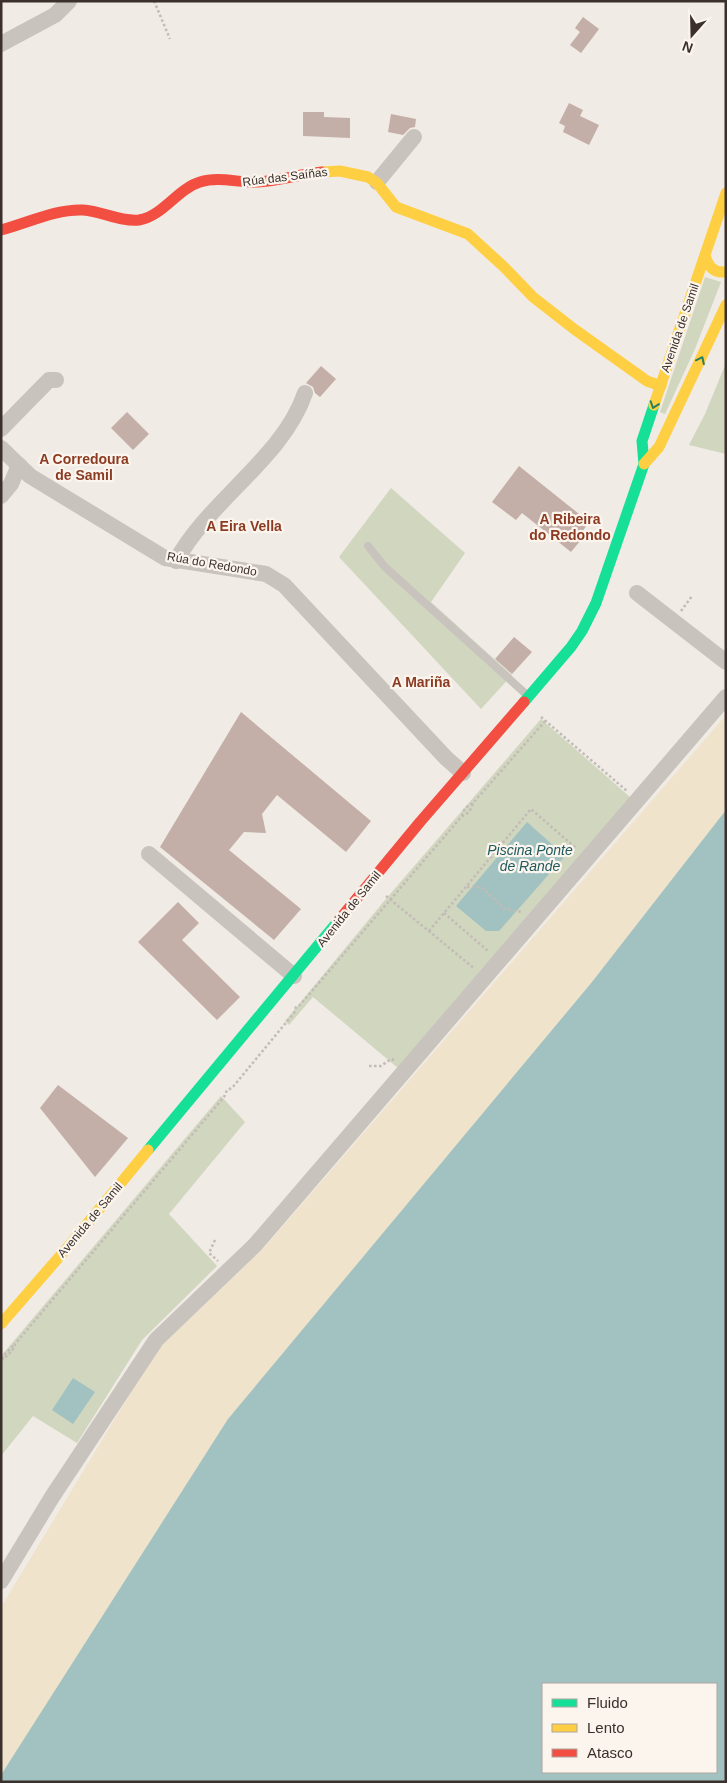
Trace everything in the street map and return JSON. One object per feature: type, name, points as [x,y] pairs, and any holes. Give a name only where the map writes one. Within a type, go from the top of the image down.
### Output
[{"type":"main road","name":"Rúa das Saíñas","points":[[1,230],[48,216],[82,210],[129,219],[145,218],[192,185],[205,180],[241,183],[261,182],[308,172],[334,171],[348,172],[377,182]]},
{"type":"main road","points":[[377,182],[390,202],[396,207],[468,234],[554,314],[647,381],[661,386]]},
{"type":"main road","name":"Avenida de Samil","points":[[644,464],[642,441],[704,256],[722,214],[726,193]]},
{"type":"main road","points":[[704,256],[712,270],[718,273],[726,272]]},
{"type":"main road","name":"Avenida de Samil","points":[[1,1324],[73,1241],[420,822],[571,647],[589,618],[602,586],[644,464],[659,447],[726,305]]},
{"type":"street","points":[[1,44],[55,15],[69,1]]},
{"type":"street","points":[[377,182],[414,137]]},
{"type":"street","points":[[1,429],[49,380],[56,380]]},
{"type":"street","points":[[176,561],[198,528],[284,433],[300,409],[306,392]]},
{"type":"street","name":"Rúa do Redondo","points":[[1,448],[30,476],[165,558],[266,574],[284,584],[440,751],[463,773]]},
{"type":"street","points":[[1,496],[11,484],[19,465]]},
{"type":"street","points":[[637,593],[726,662]]},
{"type":"street","points":[[1,1582],[52,1497],[156,1340],[255,1246],[726,697]]},
{"type":"street","points":[[149,854],[294,976]]},
{"type":"lane","points":[[368,546],[385,567],[529,696]]},
{"type":"path","points":[[154,1],[170,38]]},
{"type":"path","points":[[541,717],[638,800]]},
{"type":"path","points":[[2,1359],[14,1348],[14,1344],[224,1098],[227,1090],[232,1088],[267,1046],[294,1013],[296,1007],[300,1005],[546,720]]},
{"type":"path","points":[[462,816],[464,807],[473,804]]},
{"type":"path","points":[[429,931],[531,809],[588,858]]},
{"type":"path","points":[[465,888],[470,886],[481,887],[505,909],[520,911]]},
{"type":"path","points":[[386,896],[486,978]]},
{"type":"path","points":[[444,913],[500,961]]},
{"type":"path","points":[[330,963],[333,966]]},
{"type":"path","points":[[263,1043],[267,1046]]},
{"type":"path","points":[[369,1066],[381,1066],[391,1059],[408,1069]]},
{"type":"path","points":[[215,1240],[209,1253],[228,1271]]},
{"type":"green space","points":[[705,277],[721,282],[695,349],[665,414],[660,412]]},
{"type":"green space","points":[[726,363],[726,454],[689,445],[705,414]]},
{"type":"green space","points":[[391,488],[465,553],[431,602],[512,675],[481,709],[339,557]]},
{"type":"green space","points":[[541,719],[630,797],[398,1068],[313,997],[289,1025],[285,1021],[385,900]]},
{"type":"green space","points":[[221,1096],[245,1122],[169,1214],[217,1266],[142,1340],[77,1443],[33,1416],[1,1456],[1,1356]]},
{"type":"sand","points":[[726,715],[726,1042],[1,1782],[1,1607],[156,1351],[263,1249]]},
{"type":"water","points":[[726,810],[726,1782],[1,1782],[1,1775],[228,1419],[592,982]]},
{"type":"water","name":"Piscina Ponte de Rande","points":[[527,822],[565,856],[499,931],[486,931],[456,906]]},
{"type":"water","points":[[73,1378],[95,1392],[73,1424],[52,1410]]},
{"type":"building","points":[[583,17],[599,29],[581,53],[570,45],[580,32],[575,28]]},
{"type":"building","points":[[569,103],[583,110],[580,116],[599,125],[589,145],[563,132],[565,126],[559,123]]},
{"type":"building","points":[[303,112],[324,112],[324,117],[350,118],[350,138],[303,136]]},
{"type":"building","points":[[391,114],[416,119],[415,127],[410,128],[403,135],[388,132]]},
{"type":"building","points":[[321,366],[336,379],[320,397],[315,393],[313,387],[306,383]]},
{"type":"building","points":[[127,412],[149,434],[133,450],[111,428]]},
{"type":"building","points":[[519,466],[589,522],[582,532],[585,535],[571,552],[522,513],[516,520],[492,502]]},
{"type":"building","points":[[514,637],[532,652],[512,674],[495,659]]},
{"type":"building","points":[[241,712],[371,821],[346,852],[277,795],[262,814],[266,833],[244,832],[229,850],[301,909],[274,940],[160,847]]},
{"type":"building","points":[[178,902],[199,923],[182,940],[240,997],[217,1020],[138,942]]},
{"type":"building","points":[[58,1085],[128,1138],[95,1177],[40,1108]]},
{"type":"traffic: fast","points":[[524,702],[571,647],[582,631],[596,603],[644,464],[642,441],[654,405]]},
{"type":"traffic: fast","points":[[148,1150],[339,920]]},
{"type":"traffic: slow","points":[[322,172],[340,171],[368,177],[377,183],[396,207],[468,234],[533,297],[647,381],[661,386]]},
{"type":"traffic: slow","points":[[654,405],[726,193]]},
{"type":"traffic: slow","points":[[705,256],[712,268],[726,272]]},
{"type":"traffic: slow","points":[[644,464],[659,447],[726,305]]},
{"type":"traffic: slow","points":[[1,1324],[148,1150]]},
{"type":"traffic: jam","points":[[1,230],[52,214],[73,210],[90,211],[125,219],[139,220],[148,218],[192,185],[207,180],[265,181],[322,172]]},
{"type":"traffic: jam","points":[[339,920],[420,822],[524,702]]},
{"type":"district","name":"A Corredoura de Samil","points":[[84,468]]},
{"type":"district","name":"A Eira Vella","points":[[244,526]]},
{"type":"district","name":"A Ribeira do Redondo","points":[[570,528]]},
{"type":"district","name":"A Mariña","points":[[421,682]]}]
